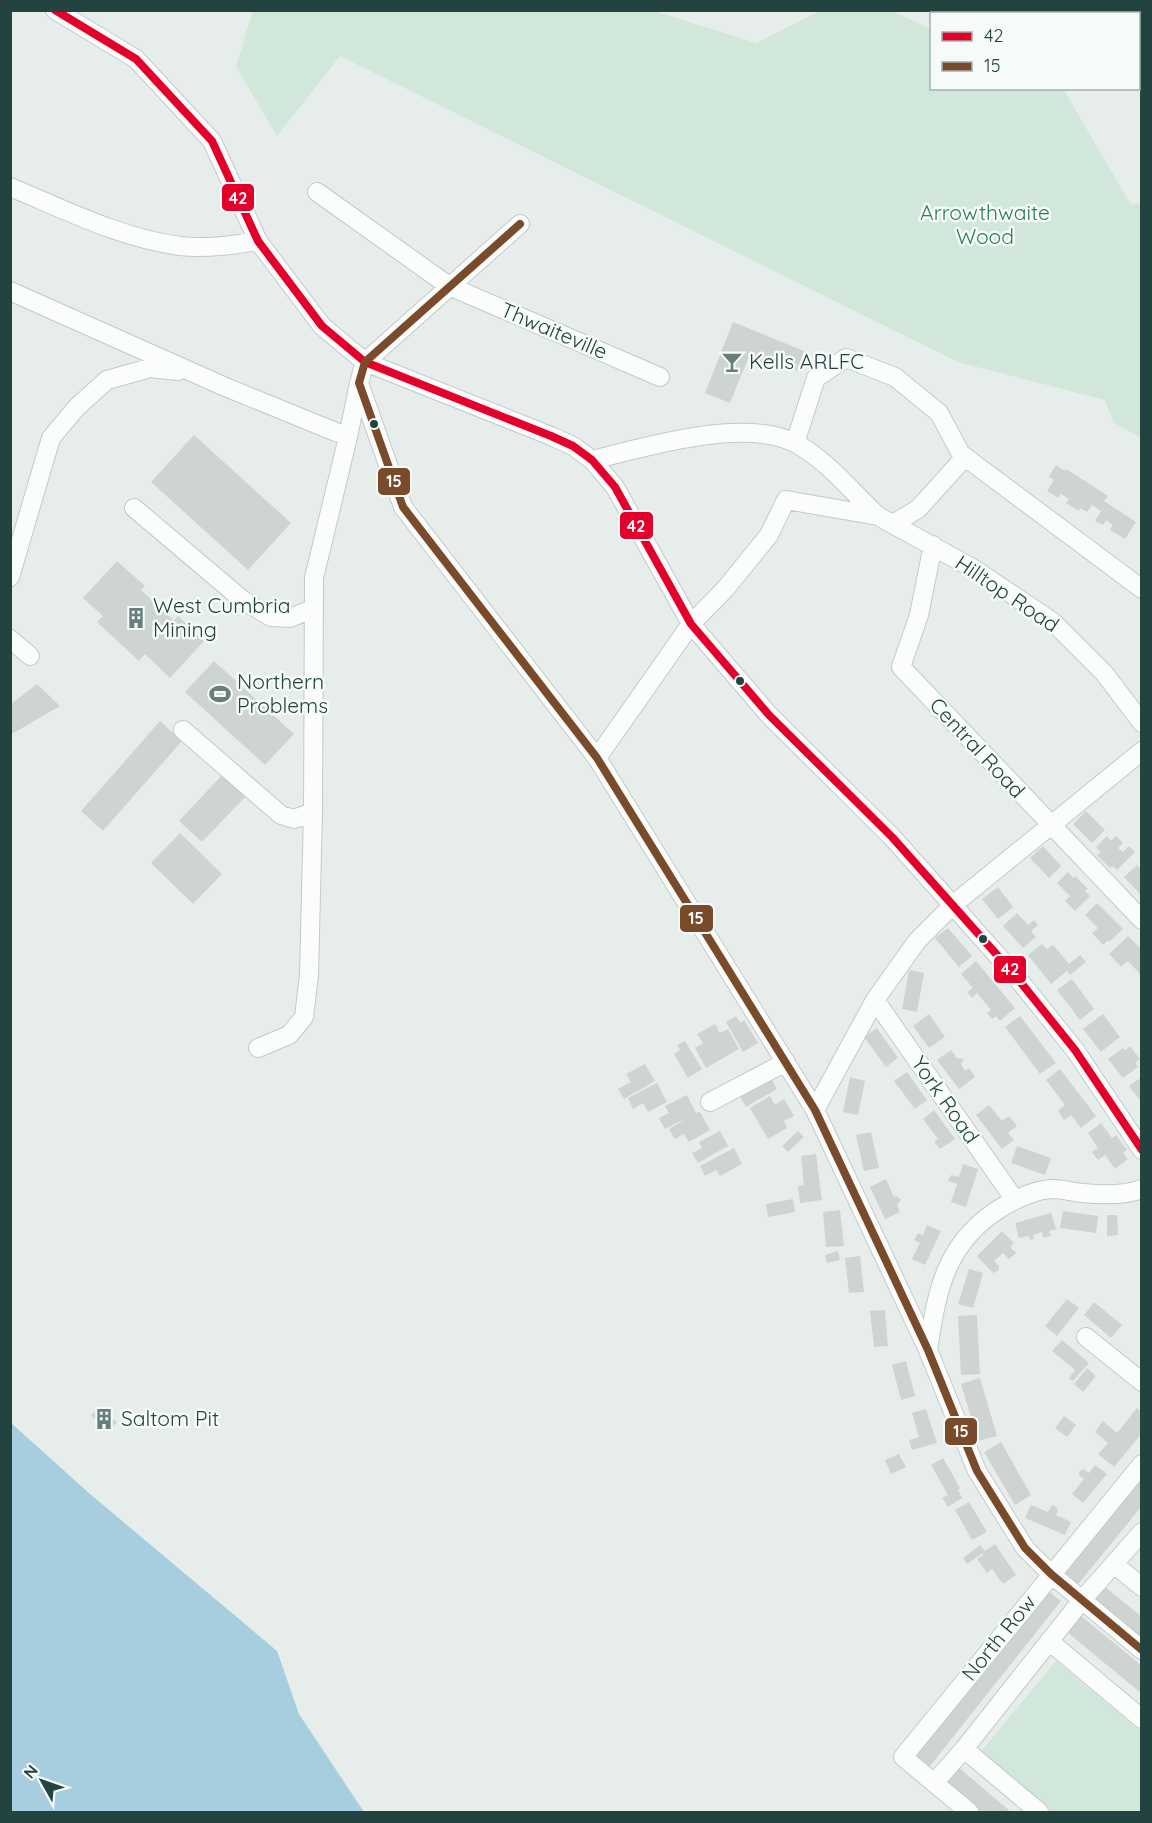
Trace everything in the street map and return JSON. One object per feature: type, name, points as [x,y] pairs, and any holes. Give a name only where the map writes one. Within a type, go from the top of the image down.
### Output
[{"type":"street","points":[[55,10],[136,59],[212,141],[258,241],[322,326],[365,362],[551,436],[573,446],[592,460],[615,487],[691,624],[769,716],[892,837],[954,904],[1075,1050],[1142,1150]]},
{"type":"street","points":[[10,187],[114,231],[152,241],[192,246],[221,246],[258,241]]},
{"type":"street","name":"Thwaiteville","points":[[317,192],[449,286],[660,377]]},
{"type":"street","points":[[258,1048],[289,1035],[304,1017],[309,975],[313,812],[312,609],[314,578],[365,362],[520,224]]},
{"type":"street","points":[[10,291],[192,372],[348,437]]},
{"type":"street","points":[[795,443],[816,378],[846,358],[895,377],[939,413],[961,454],[1142,589]]},
{"type":"street","points":[[10,577],[51,438],[76,407],[107,380],[150,368],[192,372]]},
{"type":"street","points":[[359,383],[403,507],[597,758],[815,1110],[927,1350],[977,1471],[1025,1548],[1051,1574],[1142,1650]]},
{"type":"street","name":"Hilltop Road","points":[[592,460],[713,434],[758,434],[779,437],[795,443],[816,457],[885,520],[974,569],[1053,622],[1104,673],[1142,723]]},
{"type":"street","points":[[885,520],[918,509],[965,457]]},
{"type":"street","name":"Hilltop Road","points":[[691,624],[726,588],[769,535],[786,500],[885,520]]},
{"type":"street","points":[[134,508],[244,601],[271,617],[290,618],[312,609]]},
{"type":"street","name":"Central Road","points":[[933,545],[919,615],[901,667],[1142,920]]},
{"type":"street","points":[[597,758],[691,624]]},
{"type":"street","points":[[10,639],[30,656]]},
{"type":"street","points":[[183,730],[281,815],[294,819],[313,812]]},
{"type":"street","points":[[815,1110],[876,1000],[917,941],[954,904],[1142,751]]},
{"type":"street","name":"York Road","points":[[876,1000],[1015,1200]]},
{"type":"street","points":[[710,1102],[786,1062]]},
{"type":"street","points":[[927,1350],[937,1296],[951,1258],[973,1230],[1000,1208],[1015,1200],[1048,1189],[1116,1195],[1142,1189]]},
{"type":"street","points":[[1086,1337],[1142,1382]]},
{"type":"street","name":"North Row","points":[[934,1783],[903,1757],[1142,1464]]},
{"type":"street","points":[[969,1812],[934,1783],[964,1749],[1082,1600],[1142,1532]]},
{"type":"street","points":[[1115,1564],[1142,1587]]},
{"type":"street","points":[[1049,1641],[1142,1719]]},
{"type":"street","points":[[964,1749],[1039,1812]]},
{"type":"green space","name":"Arrowthwaite Wood","points":[[253,10],[654,11],[756,43],[820,11],[892,11],[930,29],[930,90],[1064,90],[1131,205],[1141,203],[1141,438],[1113,422],[1105,400],[958,362],[340,56],[277,136],[236,67]]},
{"type":"green space","points":[[1056,1661],[1141,1732],[1141,1812],[1048,1812],[978,1755]]},
{"type":"water","points":[[10,1422],[90,1494],[277,1651],[299,1714],[364,1812],[11,1812]]},
{"type":"building","points":[[988,10],[1040,10],[1039,12],[987,12]]},
{"type":"building","name":"Kells ARLFC","points":[[733,322],[804,351],[797,371],[771,360],[768,369],[754,364],[757,357],[750,354],[730,403],[705,393]]},
{"type":"building","points":[[194,435],[291,523],[248,570],[151,482]]},
{"type":"building","points":[[1056,465],[1108,496],[1104,501],[1136,522],[1125,539],[1110,530],[1113,525],[1106,520],[1103,525],[1095,521],[1101,511],[1092,505],[1087,512],[1080,508],[1079,511],[1066,503],[1069,499],[1061,494],[1058,498],[1047,491],[1054,480],[1049,477]]},
{"type":"building","name":"West Cumbria Mining","points":[[117,561],[145,586],[141,590],[174,621],[178,616],[204,641],[170,678],[145,654],[139,661],[97,622],[103,616],[83,598]]},
{"type":"building","points":[[214,661],[294,734],[265,765],[185,692]]},
{"type":"building","points":[[37,684],[60,706],[10,735],[10,705]]},
{"type":"building","points":[[160,721],[182,741],[103,831],[81,811]]},
{"type":"building","points":[[223,774],[246,796],[202,842],[179,821]]},
{"type":"building","points":[[1086,811],[1105,830],[1092,843],[1073,824]]},
{"type":"building","points":[[180,833],[222,874],[193,904],[151,863]]},
{"type":"building","points":[[1107,836],[1111,841],[1116,836],[1123,843],[1118,848],[1123,852],[1129,846],[1135,852],[1117,870],[1113,866],[1110,868],[1097,855],[1101,852],[1096,847]]},
{"type":"building","points":[[1043,846],[1061,866],[1049,878],[1030,858]]},
{"type":"building","points":[[1137,865],[1142,870],[1142,896],[1124,877]]},
{"type":"building","points":[[1068,872],[1088,889],[1085,891],[1090,896],[1075,911],[1065,901],[1070,896],[1057,883]]},
{"type":"building","points":[[998,887],[1013,907],[998,919],[982,899]]},
{"type":"building","points":[[1097,903],[1123,929],[1103,945],[1092,933],[1098,928],[1085,915]]},
{"type":"building","points":[[1017,913],[1028,925],[1034,920],[1038,925],[1031,931],[1036,937],[1023,948],[1003,926]]},
{"type":"building","points":[[948,928],[972,956],[959,967],[935,938]]},
{"type":"building","points":[[1128,936],[1142,950],[1140,974],[1128,961],[1121,967],[1109,954]]},
{"type":"building","points":[[1042,944],[1047,949],[1053,945],[1069,964],[1080,955],[1086,962],[1070,975],[1067,971],[1051,984],[1028,955]]},
{"type":"building","points":[[976,961],[1015,1008],[1000,1021],[996,1016],[992,1019],[987,1013],[991,1010],[977,993],[972,998],[967,992],[973,988],[961,974]]},
{"type":"building","points":[[909,970],[924,973],[917,1012],[902,1009]]},
{"type":"building","points":[[1072,979],[1094,1009],[1080,1020],[1057,990]]},
{"type":"building","points":[[929,1014],[945,1037],[929,1048],[913,1026]]},
{"type":"building","points":[[1103,1014],[1120,1037],[1101,1052],[1083,1029]]},
{"type":"building","points":[[736,1016],[740,1023],[744,1020],[758,1043],[743,1052],[726,1022]]},
{"type":"building","points":[[1020,1016],[1056,1063],[1040,1074],[1005,1027]]},
{"type":"building","points":[[715,1024],[720,1033],[728,1029],[739,1049],[706,1068],[695,1048],[703,1043],[697,1034]]},
{"type":"building","points":[[877,1028],[898,1058],[886,1067],[864,1037]]},
{"type":"building","points":[[685,1041],[702,1069],[688,1078],[674,1054],[680,1050],[677,1045]]},
{"type":"building","points":[[1130,1046],[1140,1059],[1135,1063],[1138,1067],[1123,1078],[1108,1059],[1123,1048],[1125,1050]]},
{"type":"building","points":[[951,1050],[957,1058],[964,1059],[961,1064],[965,1071],[969,1068],[975,1077],[959,1089],[937,1060]]},
{"type":"building","points":[[645,1064],[655,1081],[624,1099],[618,1089],[631,1082],[626,1074]]},
{"type":"building","points":[[1060,1069],[1096,1116],[1081,1128],[1071,1115],[1064,1120],[1058,1111],[1065,1105],[1046,1080]]},
{"type":"building","points":[[907,1072],[927,1100],[915,1109],[894,1081]]},
{"type":"building","points":[[850,1077],[865,1081],[858,1115],[843,1112]]},
{"type":"building","points":[[1142,1077],[1142,1103],[1129,1086]]},
{"type":"building","points":[[771,1078],[777,1089],[746,1107],[737,1091]]},
{"type":"building","points":[[657,1083],[667,1102],[648,1112],[643,1103],[633,1109],[628,1098]]},
{"type":"building","points":[[687,1095],[696,1113],[700,1112],[710,1130],[689,1142],[684,1134],[675,1139],[669,1129],[687,1118],[665,1129],[659,1118],[669,1113],[665,1106]]},
{"type":"building","points":[[770,1096],[775,1105],[784,1099],[794,1116],[784,1121],[787,1128],[768,1139],[750,1108]]},
{"type":"building","points":[[989,1105],[1002,1121],[1009,1116],[1017,1126],[1008,1133],[1014,1140],[1002,1149],[976,1115]]},
{"type":"building","points":[[934,1110],[955,1139],[940,1149],[934,1142],[938,1139],[923,1119]]},
{"type":"building","points":[[1101,1123],[1112,1138],[1116,1135],[1127,1150],[1123,1153],[1128,1159],[1115,1169],[1105,1155],[1098,1160],[1092,1152],[1098,1148],[1088,1133]]},
{"type":"building","points":[[720,1131],[728,1146],[698,1163],[692,1153],[702,1148],[699,1142]]},
{"type":"building","points":[[798,1131],[804,1137],[788,1152],[782,1146]]},
{"type":"building","points":[[871,1132],[879,1168],[864,1171],[856,1135]]},
{"type":"building","points":[[1017,1146],[1051,1158],[1045,1175],[1011,1163]]},
{"type":"building","points":[[734,1148],[742,1164],[720,1176],[716,1170],[705,1176],[700,1166]]},
{"type":"building","points":[[816,1154],[822,1200],[800,1203],[798,1186],[804,1185],[801,1156]]},
{"type":"building","points":[[963,1164],[978,1169],[966,1207],[951,1202],[957,1184],[948,1181],[951,1175],[959,1177]]},
{"type":"building","points":[[886,1179],[894,1197],[897,1196],[901,1200],[897,1205],[900,1212],[885,1219],[870,1187]]},
{"type":"building","points":[[793,1199],[795,1212],[768,1217],[766,1204]]},
{"type":"building","points":[[840,1210],[844,1246],[826,1247],[823,1212]]},
{"type":"building","points":[[1063,1211],[1098,1216],[1096,1233],[1060,1228]]},
{"type":"building","points":[[1051,1213],[1056,1229],[1049,1231],[1051,1236],[1043,1238],[1042,1232],[1033,1235],[1034,1239],[1030,1240],[1029,1236],[1019,1238],[1015,1223]]},
{"type":"building","points":[[1107,1215],[1117,1215],[1118,1235],[1107,1236]]},
{"type":"building","points":[[927,1225],[941,1231],[925,1265],[912,1259],[920,1243],[914,1240],[918,1233],[923,1235]]},
{"type":"building","points":[[1002,1231],[1014,1243],[1010,1247],[1016,1253],[1009,1259],[1003,1253],[994,1261],[999,1266],[999,1270],[993,1273],[977,1256]]},
{"type":"building","points":[[838,1251],[840,1260],[827,1263],[825,1255]]},
{"type":"building","points":[[860,1256],[864,1292],[849,1293],[845,1258]]},
{"type":"building","points":[[969,1269],[983,1273],[973,1308],[958,1304]]},
{"type":"building","points":[[1067,1299],[1079,1308],[1057,1336],[1045,1326]]},
{"type":"building","points":[[1094,1302],[1122,1325],[1111,1338],[1084,1315]]},
{"type":"building","points":[[885,1310],[888,1346],[874,1347],[870,1311]]},
{"type":"building","points":[[977,1315],[980,1374],[961,1375],[958,1316]]},
{"type":"building","points":[[1062,1340],[1089,1363],[1073,1381],[1069,1378],[1075,1370],[1052,1351]]},
{"type":"building","points":[[906,1361],[915,1396],[901,1400],[892,1365]]},
{"type":"building","points":[[1087,1368],[1096,1376],[1083,1392],[1074,1384]]},
{"type":"building","points":[[980,1378],[997,1436],[978,1441],[961,1384]]},
{"type":"building","name":"Saltom Pit","points":[[98,1407],[117,1422],[109,1430],[91,1416]]},
{"type":"building","points":[[1137,1408],[1142,1412],[1142,1433],[1114,1467],[1098,1454],[1108,1443],[1095,1432],[1103,1421],[1117,1433]]},
{"type":"building","points":[[926,1409],[937,1443],[912,1450],[909,1440],[919,1437],[912,1413]]},
{"type":"building","points":[[1064,1416],[1076,1425],[1067,1437],[1055,1428]]},
{"type":"building","points":[[1001,1442],[1031,1495],[1015,1505],[984,1452]]},
{"type":"building","points":[[899,1454],[906,1467],[891,1474],[885,1460]]},
{"type":"building","points":[[943,1458],[960,1488],[958,1490],[962,1498],[948,1507],[942,1498],[948,1495],[931,1465]]},
{"type":"building","points":[[1095,1465],[1107,1474],[1083,1503],[1072,1494],[1084,1479],[1079,1472],[1083,1469],[1089,1473]]},
{"type":"building","points":[[1142,1476],[1142,1506],[1075,1588],[1060,1576]]},
{"type":"building","points":[[969,1502],[987,1532],[972,1540],[955,1510]]},
{"type":"building","points":[[1031,1505],[1048,1512],[1052,1505],[1056,1507],[1058,1510],[1056,1515],[1071,1522],[1065,1535],[1025,1518]]},
{"type":"building","points":[[995,1544],[1016,1575],[1003,1584],[992,1569],[987,1573],[977,1559],[983,1553],[967,1564],[963,1558],[980,1545],[985,1551]]},
{"type":"building","points":[[1104,1586],[1142,1617],[1142,1645],[1090,1603]]},
{"type":"building","points":[[1048,1591],[1061,1601],[926,1771],[909,1758]]},
{"type":"building","points":[[1080,1615],[1142,1666],[1142,1694],[1067,1632]]},
{"type":"building","points":[[957,1766],[1011,1812],[974,1812],[941,1785]]},
{"type":"transit line","name":"42","points":[[55,10],[136,59],[212,141],[258,241],[322,326],[365,362],[551,436],[573,446],[592,460],[615,487],[691,624],[769,715],[892,837],[1014,974],[1075,1050],[1142,1150]]},
{"type":"transit line","name":"15","points":[[520,224],[365,362],[359,383],[403,507],[597,758],[815,1110],[928,1350],[977,1471],[1025,1548],[1051,1574],[1142,1650]]},
{"type":"place","name":"Kells ARLFC","points":[[732,362]]},
{"type":"place","name":"West Cumbria Mining","points":[[136,618]]},
{"type":"place","name":"Northern Problems","points":[[220,694]]},
{"type":"place","name":"Saltom Pit","points":[[104,1419]]}]
